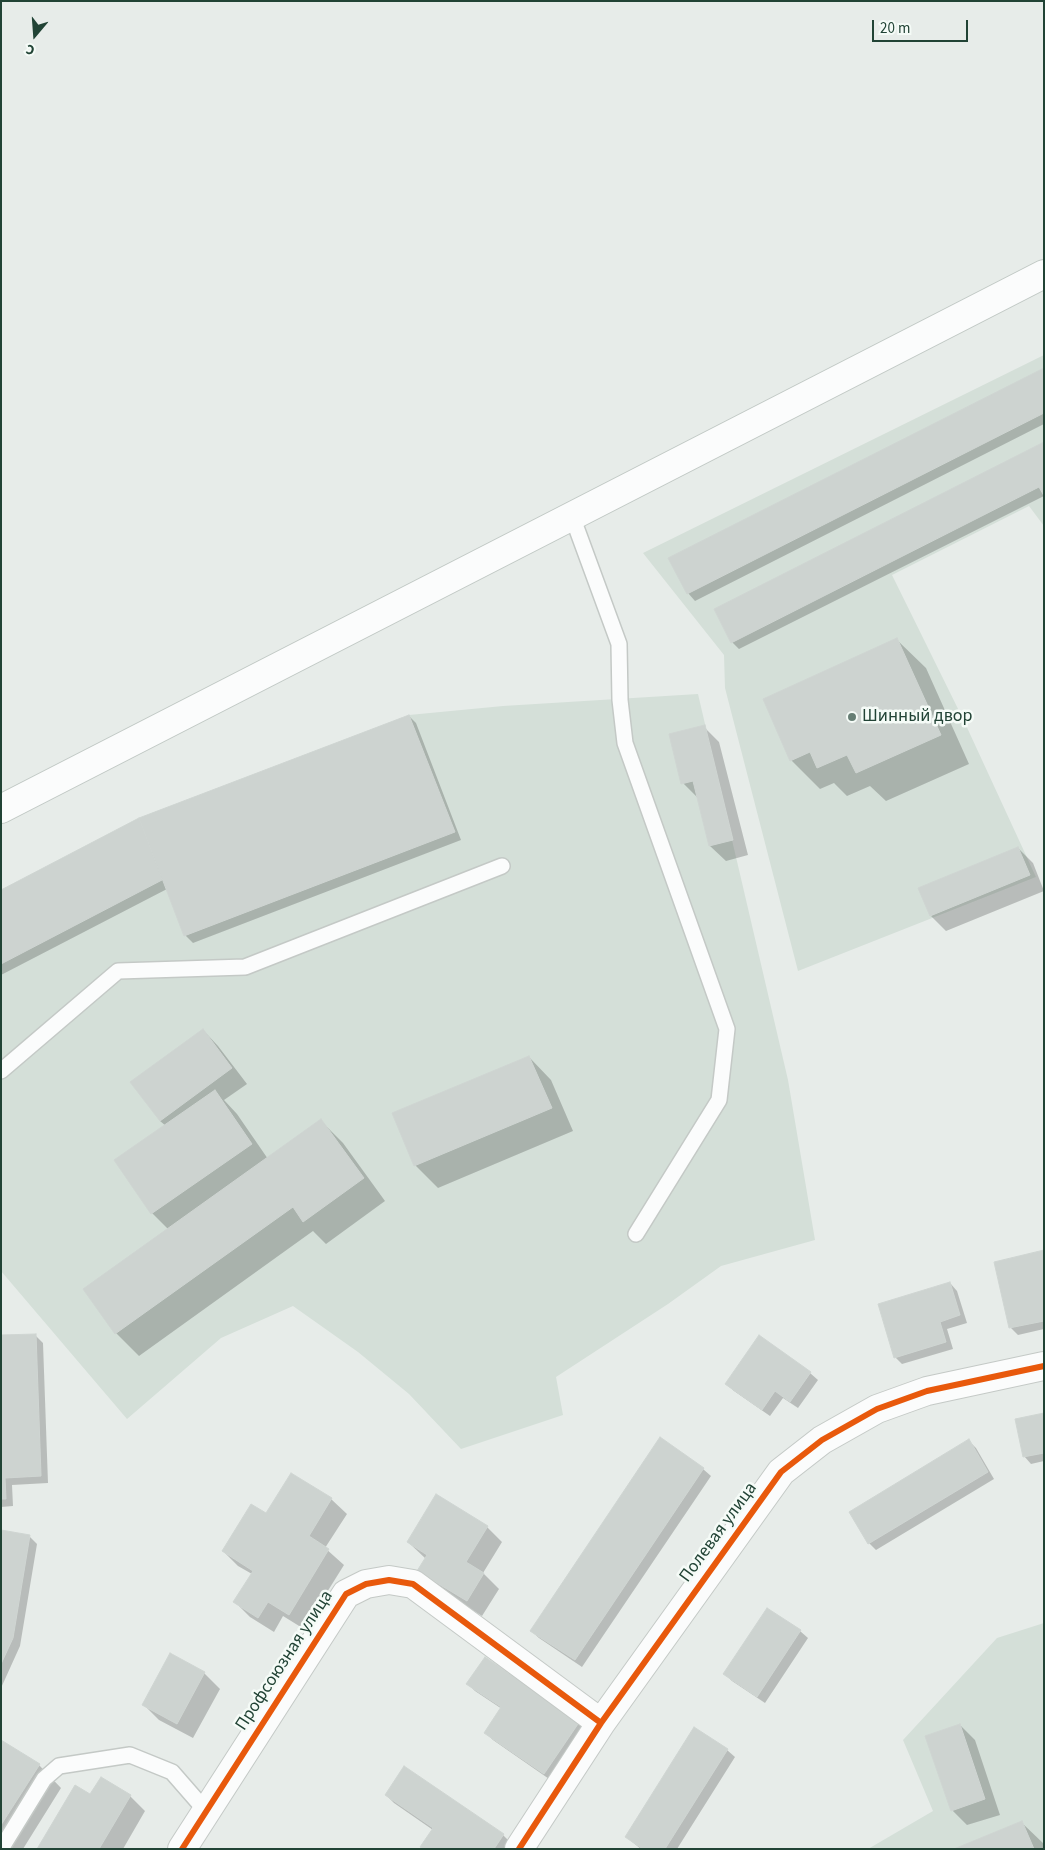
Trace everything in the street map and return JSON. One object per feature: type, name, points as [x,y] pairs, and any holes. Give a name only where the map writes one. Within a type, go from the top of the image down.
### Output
[{"type":"street","points":[[1,809],[1044,274]]},
{"type":"street","name":"Полевая улица","points":[[519,1849],[601,1723],[781,1472],[822,1440],[877,1409],[927,1392],[1044,1366]]},
{"type":"street","name":"Профсоюзная улица","points":[[182,1849],[346,1594],[366,1584],[388,1580],[413,1584],[601,1723]]},
{"type":"lane","points":[[572,516],[619,644],[620,700],[625,743],[728,1029],[719,1100],[636,1234]]},
{"type":"lane","points":[[1,1071],[118,971],[244,967],[502,866]]},
{"type":"lane","points":[[1,1849],[44,1779],[59,1766],[130,1755],[172,1772],[206,1811]]},
{"type":"shaded area","points":[[1044,355],[1044,526],[1029,506],[892,575],[964,721],[1036,877],[798,971],[725,688],[724,655],[643,553]]},
{"type":"shaded area","points":[[698,694],[788,1080],[815,1240],[721,1266],[668,1304],[556,1377],[563,1415],[461,1449],[409,1394],[358,1352],[293,1306],[221,1338],[127,1419],[1,1271],[1,890],[139,818],[409,715],[503,706]]},
{"type":"shaded area","points":[[1044,1623],[1044,1849],[868,1849],[933,1811],[903,1740],[997,1638]]},
{"type":"building","points":[[1044,368],[1044,413],[687,594],[668,558]]},
{"type":"building","points":[[1044,442],[1044,496],[1039,487],[731,643],[714,609]]},
{"type":"building","name":"Шинный двор","points":[[897,638],[941,735],[856,773],[847,755],[817,768],[810,752],[790,761],[763,699]]},
{"type":"building","points":[[409,715],[455,832],[184,936],[139,818]]},
{"type":"building","points":[[705,725],[733,840],[709,846],[693,781],[681,784],[669,734]]},
{"type":"building","points":[[139,818],[162,880],[1,964],[1,890]]},
{"type":"building","points":[[1018,847],[1030,875],[930,916],[918,888]]},
{"type":"building","points":[[203,1029],[232,1068],[160,1121],[130,1082]]},
{"type":"building","points":[[529,1056],[552,1108],[414,1166],[392,1113]]},
{"type":"building","points":[[215,1090],[252,1144],[151,1214],[114,1160]]},
{"type":"building","points":[[321,1119],[364,1178],[303,1222],[293,1207],[115,1334],[83,1289]]},
{"type":"building","points":[[1044,1250],[1044,1321],[1009,1328],[994,1262]]},
{"type":"building","points":[[950,1282],[960,1315],[940,1322],[946,1342],[894,1358],[878,1304]]},
{"type":"building","points":[[36,1334],[41,1476],[5,1478],[6,1499],[1,1499],[1,1335]]},
{"type":"building","points":[[759,1335],[811,1372],[790,1402],[775,1391],[762,1410],[725,1384]]},
{"type":"building","points":[[1044,1413],[1044,1453],[1023,1457],[1015,1419]]},
{"type":"building","points":[[660,1437],[704,1468],[575,1660],[530,1631]]},
{"type":"building","points":[[969,1439],[988,1472],[868,1544],[849,1512]]},
{"type":"building","points":[[291,1473],[332,1498],[309,1536],[329,1549],[289,1615],[268,1602],[258,1618],[233,1602],[253,1571],[222,1551],[251,1504],[266,1513]]},
{"type":"building","points":[[436,1494],[488,1526],[466,1562],[484,1573],[467,1601],[417,1571],[427,1555],[407,1542]]},
{"type":"building","points":[[1,1530],[30,1535],[13,1638],[1,1664]]},
{"type":"building","points":[[767,1608],[801,1630],[757,1697],[723,1674]]},
{"type":"building","points":[[170,1653],[205,1672],[177,1724],[142,1705]]},
{"type":"building","points":[[485,1657],[580,1721],[544,1774],[484,1733],[501,1707],[466,1684]]},
{"type":"building","points":[[960,1724],[985,1799],[951,1811],[925,1736]]},
{"type":"building","points":[[694,1727],[728,1749],[665,1849],[643,1849],[625,1837]]},
{"type":"building","points":[[1,1740],[40,1764],[1,1825]]},
{"type":"building","points":[[404,1766],[504,1834],[494,1849],[423,1849],[420,1847],[433,1828],[385,1795]]},
{"type":"building","points":[[101,1777],[131,1795],[99,1849],[37,1849],[75,1785],[90,1794]]},
{"type":"building","points":[[1022,1821],[1034,1849],[954,1849]]},
{"type":"cycle path","points":[[519,1849],[601,1723],[781,1472],[822,1440],[877,1409],[927,1391],[1044,1366]]},
{"type":"cycle path","points":[[182,1849],[346,1594],[366,1584],[389,1580],[413,1584],[601,1723]]},
{"type":"place","name":"Шинный двор","points":[[852,717]]}]
